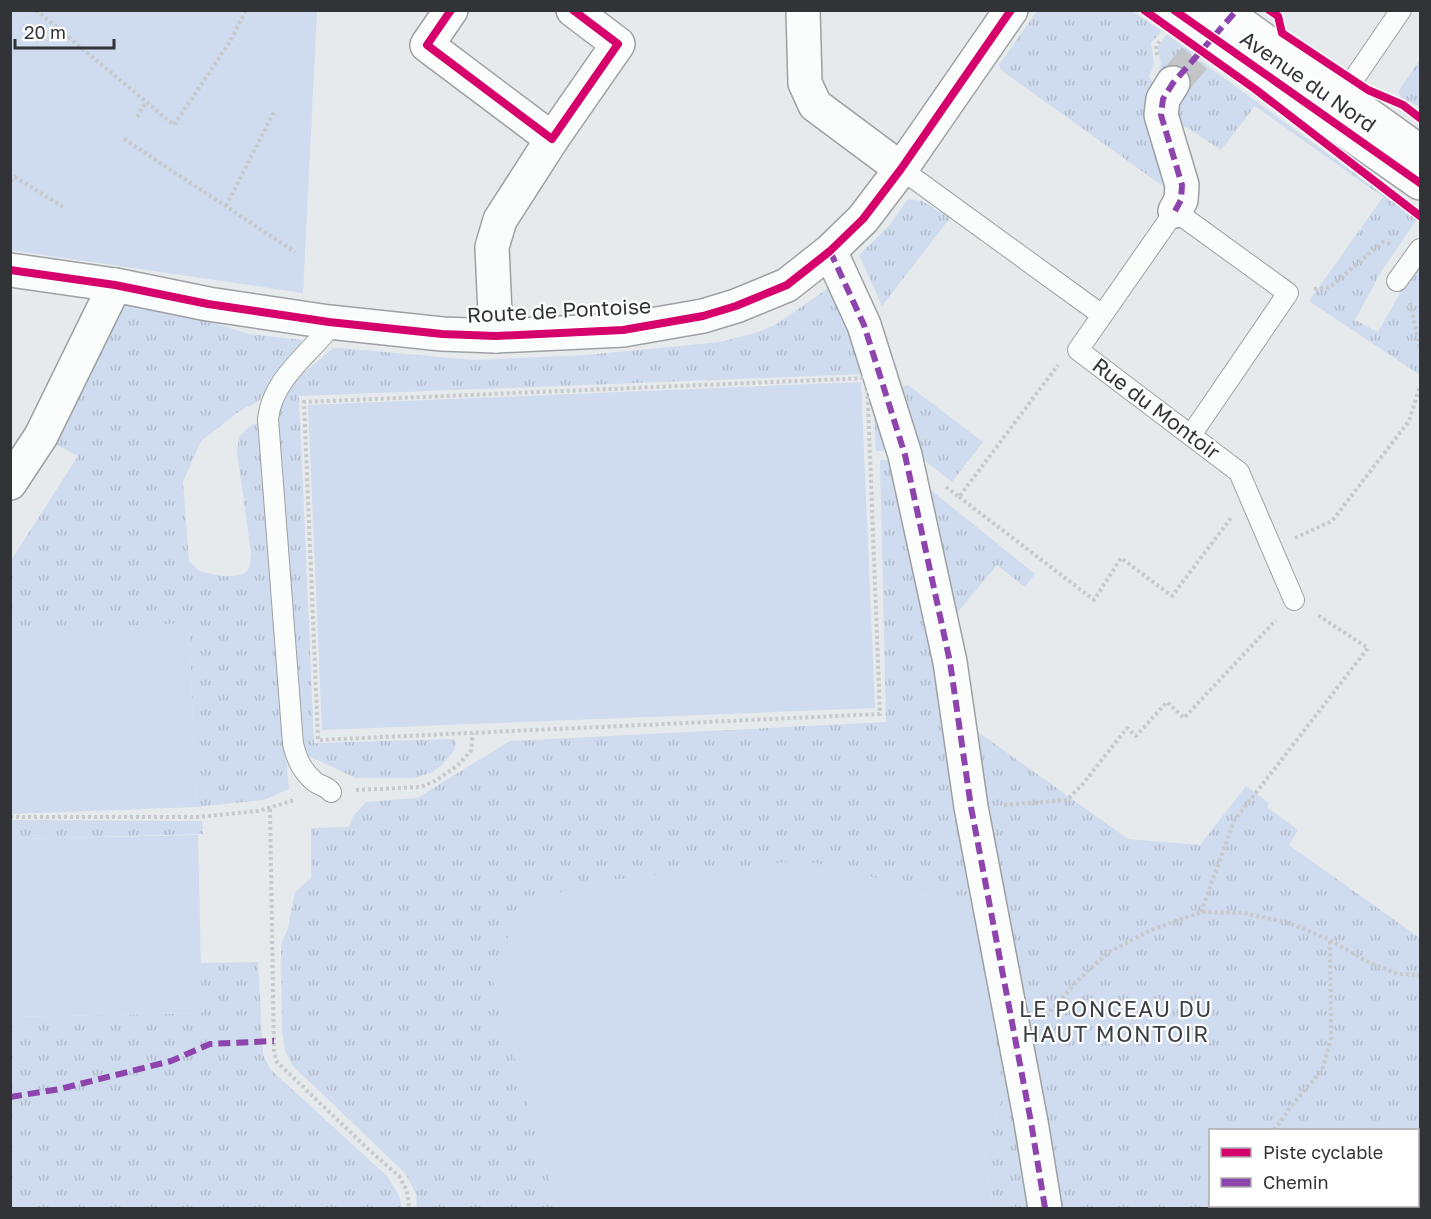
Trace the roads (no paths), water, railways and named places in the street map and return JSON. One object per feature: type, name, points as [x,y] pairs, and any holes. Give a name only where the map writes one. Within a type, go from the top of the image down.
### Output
[{"type":"street","points":[[452,10],[427,45],[552,139]]},
{"type":"street","points":[[496,336],[492,247],[500,220],[552,139],[618,44],[573,10]]},
{"type":"street","points":[[803,10],[805,83],[815,105],[901,169]]},
{"type":"street","name":"Route de Pontoise","points":[[10,270],[115,285],[208,304],[393,330],[496,336],[623,330],[703,316],[736,306],[787,285],[830,251],[863,219],[901,169],[1011,10]]},
{"type":"street","name":"Avenue du Nord","points":[[1174,10],[1335,106],[1420,152]]},
{"type":"street","name":"Avenue du Nord","points":[[1222,10],[1335,106],[1420,183]]},
{"type":"street","points":[[1173,82],[1163,99],[1161,115],[1182,185],[1181,200],[1175,211]]},
{"type":"street","points":[[830,251],[864,325],[905,455],[950,662],[971,807],[1045,1209]]},
{"type":"street","points":[[10,483],[41,436],[115,285]]},
{"type":"lane","points":[[1335,106],[1401,10]]},
{"type":"lane","points":[[901,169],[1102,315]]},
{"type":"lane","points":[[1175,211],[1288,293],[1191,435]]},
{"type":"lane","name":"Rue du Montoir","points":[[1175,211],[1078,350],[1239,471],[1294,600]]},
{"type":"lane","points":[[1400,277],[1419,251]]},
{"type":"lane","points":[[329,322],[325,333],[279,385],[268,419],[293,744],[297,761],[302,769],[316,783],[329,788],[331,792]]},
{"type":"tunnel","points":[[1173,83],[1231,16]]},
{"type":"district","name":"LE PONCEAU DU HAUT MONTOIR","points":[[1116,1022]]}]
